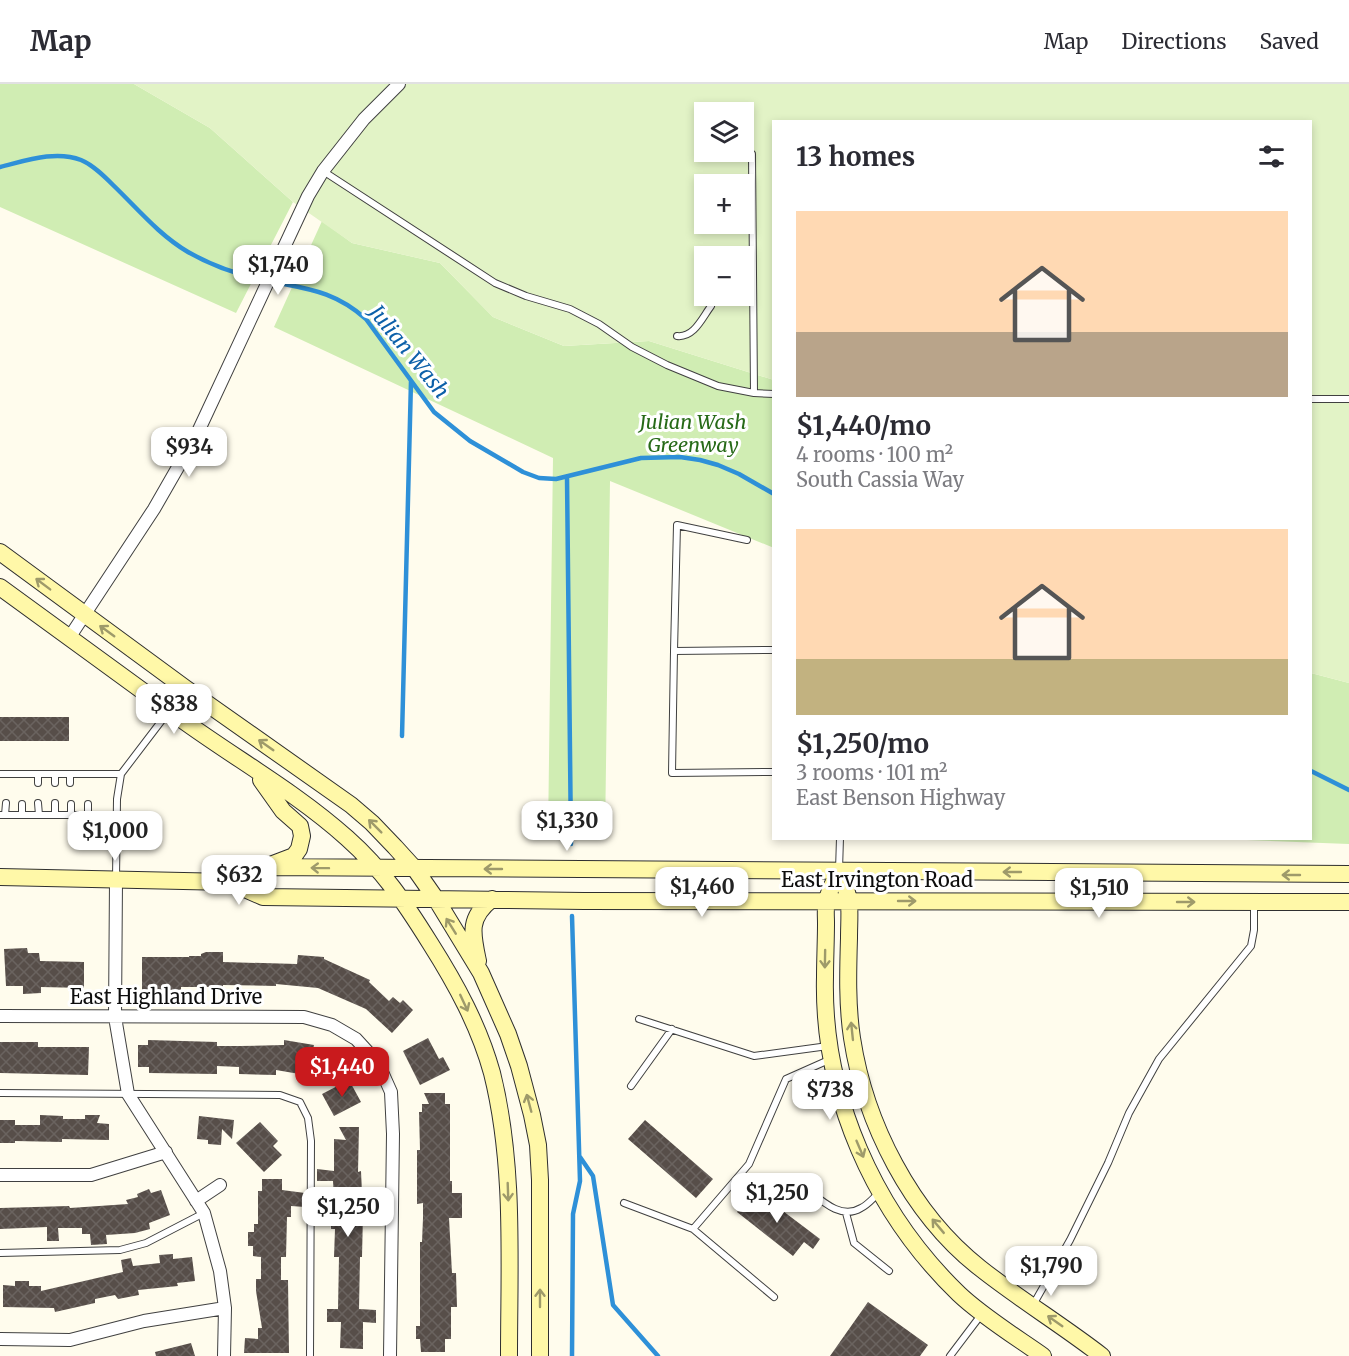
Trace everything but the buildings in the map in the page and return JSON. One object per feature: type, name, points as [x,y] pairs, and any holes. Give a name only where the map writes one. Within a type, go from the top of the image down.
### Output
[{"type":"main road","points":[[0,552],[351,805],[372,823],[415,869],[436,899],[481,973],[508,1034],[532,1115],[538,1145],[540,1180],[540,1356]]},
{"type":"main road","points":[[0,587],[346,837],[379,868],[402,899],[455,983],[471,1018],[491,1073],[505,1151],[509,1191],[509,1356]]},
{"type":"main road","points":[[254,770],[283,811],[300,826],[302,836],[299,849],[294,856],[261,867]]},
{"type":"main road","name":"East Irvington Road","points":[[229,882],[261,867],[1349,874]]},
{"type":"main road","points":[[839,871],[827,901],[824,999],[837,1090],[849,1124],[880,1192],[899,1223],[935,1268],[961,1295],[1043,1356]]},
{"type":"main road","points":[[839,871],[849,901],[848,974],[852,1037],[865,1097],[891,1157],[911,1190],[952,1242],[979,1267],[1102,1356]]},
{"type":"main road","name":"East Irvington Road","points":[[0,877],[229,882],[263,897],[584,901],[1349,902]]},
{"type":"main road","points":[[481,973],[473,935],[474,924],[481,908],[492,899]]},
{"type":"street","points":[[69,638],[154,508],[197,434],[308,196],[323,171],[364,119],[399,84]]},
{"type":"street","points":[[116,880],[115,1017],[128,1094],[204,1213],[220,1271],[225,1308],[224,1356]]},
{"type":"street","name":"East Highland Drive","points":[[0,1017],[304,1017],[332,1025],[356,1039],[378,1063],[391,1092],[393,1134],[390,1356]]},
{"type":"street","points":[[0,1175],[91,1175],[165,1152]]},
{"type":"street","points":[[196,1201],[220,1185]]},
{"type":"street","points":[[0,1340],[70,1340],[144,1321],[225,1308]]},
{"type":"lane","points":[[752,162],[754,393]]},
{"type":"lane","points":[[323,171],[495,283],[526,296],[570,309],[599,324],[632,347],[667,365],[718,386],[772,394]]},
{"type":"lane","points":[[677,336],[685,337],[690,334],[711,306]]},
{"type":"lane","points":[[1312,399],[1349,399]]},
{"type":"lane","points":[[747,540],[677,525],[672,773],[772,772]]},
{"type":"lane","points":[[674,651],[772,650]]},
{"type":"lane","points":[[116,880],[117,815],[121,774],[170,711]]},
{"type":"lane","points":[[6,782],[3,774],[121,774]]},
{"type":"lane","points":[[22,774],[22,783]]},
{"type":"lane","points":[[38,774],[38,783]]},
{"type":"lane","points":[[55,774],[55,783]]},
{"type":"lane","points":[[70,774],[70,783]]},
{"type":"lane","points":[[88,774],[88,783]]},
{"type":"lane","points":[[6,803],[3,815],[117,815]]},
{"type":"lane","points":[[38,803],[39,815]]},
{"type":"lane","points":[[55,803],[55,815]]},
{"type":"lane","points":[[22,804],[22,815]]},
{"type":"lane","points":[[71,804],[71,815]]},
{"type":"lane","points":[[88,804],[88,815]]},
{"type":"lane","points":[[839,871],[840,840]]},
{"type":"lane","points":[[1033,1306],[1070,1240],[1108,1163],[1129,1113],[1159,1059],[1251,946],[1254,930],[1254,902]]},
{"type":"lane","points":[[639,1019],[754,1056],[830,1053]]},
{"type":"lane","points":[[631,1086],[672,1029]]},
{"type":"lane","points":[[693,1228],[749,1164],[786,1079],[830,1053]]},
{"type":"lane","points":[[0,1093],[280,1095],[300,1102],[308,1118],[311,1141],[310,1356]]},
{"type":"lane","points":[[803,1186],[833,1208],[846,1213],[861,1209],[880,1192]]},
{"type":"lane","points":[[624,1203],[693,1228],[774,1297]]},
{"type":"lane","points":[[0,1253],[120,1250],[146,1244],[204,1213]]},
{"type":"lane","points":[[846,1213],[854,1243],[889,1271]]},
{"type":"lane","points":[[950,1356],[983,1312]]},
{"type":"green space","points":[[0,84],[134,84],[210,128],[293,202],[236,313],[0,207]]},
{"type":"green space","points":[[134,84],[1349,84],[1349,683],[1312,673],[1312,120],[772,120],[772,379],[649,341],[564,346],[493,317],[440,263],[352,243],[293,202],[210,128]]},
{"type":"green space","name":"Julian Wash Greenway","points":[[322,221],[352,243],[440,263],[493,317],[564,346],[649,341],[772,379],[772,547],[610,481],[605,836],[548,835],[553,458],[274,327]]},
{"type":"green space","points":[[1312,673],[1349,683],[1349,844],[1247,840],[1312,840]]},
{"type":"waterway","name":"Julian Wash","points":[[0,167],[51,156],[81,160],[102,174],[167,238],[196,256],[239,274],[314,291],[340,301],[366,319],[434,412],[470,441],[523,472],[539,478],[556,479],[641,458],[680,457],[718,465],[772,493]]},
{"type":"waterway","points":[[402,736],[411,381]]},
{"type":"waterway","points":[[567,477],[571,844]]},
{"type":"waterway","name":"Julian Wash","points":[[1312,772],[1349,790]]},
{"type":"waterway","points":[[572,916],[580,1181],[573,1214],[572,1356]]},
{"type":"waterway","points":[[580,1157],[593,1176],[613,1305],[658,1356]]}]
